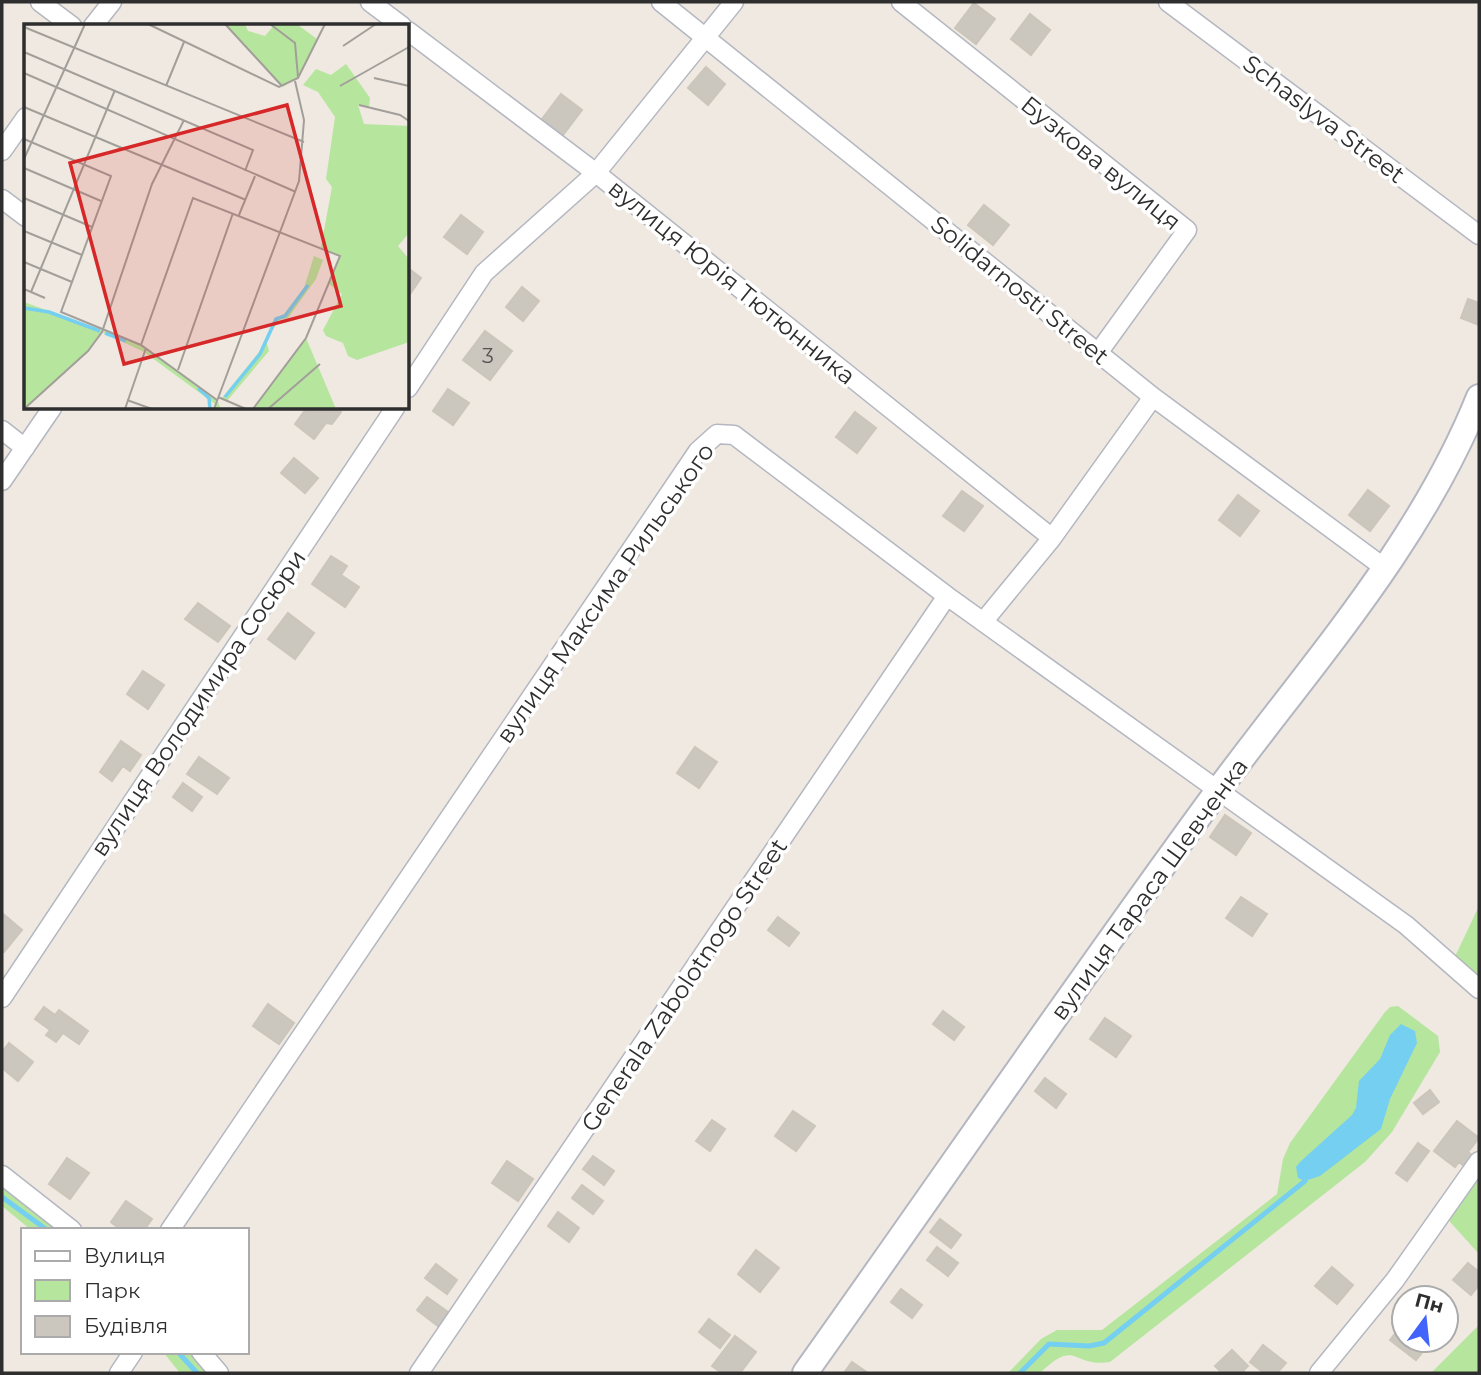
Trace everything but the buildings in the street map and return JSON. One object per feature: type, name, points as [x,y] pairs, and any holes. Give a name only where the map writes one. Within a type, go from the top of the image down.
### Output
[{"type":"street","points":[[40,2],[69,24]]},
{"type":"street","points":[[95,24],[112,2]]},
{"type":"street","points":[[370,2],[399,24]]},
{"type":"street","name":"Solidarnosti Street","points":[[662,2],[1153,397],[1386,569]]},
{"type":"street","points":[[410,385],[484,273],[596,173],[734,2]]},
{"type":"street","name":"Бузкова вулиця","points":[[901,2],[1187,230],[1098,353]]},
{"type":"street","name":"Schaslyva Street","points":[[1168,2],[1479,235]]},
{"type":"street","name":"вулиця Юрія Тютюнника","points":[[410,32],[596,173],[1052,538]]},
{"type":"street","points":[[2,151],[24,120]]},
{"type":"street","points":[[2,199],[24,216]]},
{"type":"street","points":[[983,622],[1052,538],[1153,397]]},
{"type":"street","name":"вулиця Тараса Шевченка","points":[[805,1373],[1219,790],[1386,569],[1427,506],[1479,397]]},
{"type":"street","points":[[2,481],[51,410]]},
{"type":"street","name":"вулиця Володимира Сосюри","points":[[2,998],[394,410]]},
{"type":"street","points":[[2,430],[25,448]]},
{"type":"street","name":"вулиця Максима Рильського","points":[[171,1228],[698,451],[717,434],[734,435],[947,596],[1406,925],[1479,989]]},
{"type":"street","name":"Generala Zabolotnogo Street","points":[[419,1373],[947,596]]},
{"type":"street","points":[[1319,1373],[1395,1280],[1479,1161]]},
{"type":"street","points":[[2,1175],[69,1228]]},
{"type":"street","points":[[119,1373],[132,1354]]},
{"type":"street","points":[[203,1354],[219,1373]]},
{"type":"green space","points":[[1479,906],[1479,989],[1451,965]]},
{"type":"green space","points":[[1398,1006],[1438,1036],[1440,1052],[1392,1132],[1365,1162],[1110,1362],[1097,1363],[1069,1355],[1052,1362],[1040,1373],[1008,1373],[1041,1339],[1057,1330],[1102,1330],[1277,1194],[1283,1159],[1290,1143],[1385,1012],[1390,1007]]},
{"type":"green space","points":[[1479,1161],[1479,1254],[1442,1213]]},
{"type":"green space","points":[[2,1175],[69,1228],[29,1228],[2,1206]]},
{"type":"green space","points":[[1479,1325],[1479,1373],[1431,1373],[1450,1354],[1460,1354],[1460,1344]]},
{"type":"green space","points":[[165,1354],[203,1354],[219,1373],[180,1373]]},
{"type":"water","points":[[1401,1024],[1415,1031],[1417,1043],[1390,1099],[1381,1129],[1320,1176],[1305,1181],[1298,1178],[1296,1167],[1300,1162],[1352,1115],[1356,1108],[1359,1081],[1380,1059],[1390,1035]]},
{"type":"waterway","points":[[1020,1373],[1049,1344],[1089,1346],[1104,1343],[1305,1181]]},
{"type":"waterway","points":[[2,1197],[44,1228]]},
{"type":"waterway","points":[[180,1354],[197,1373]]}]
